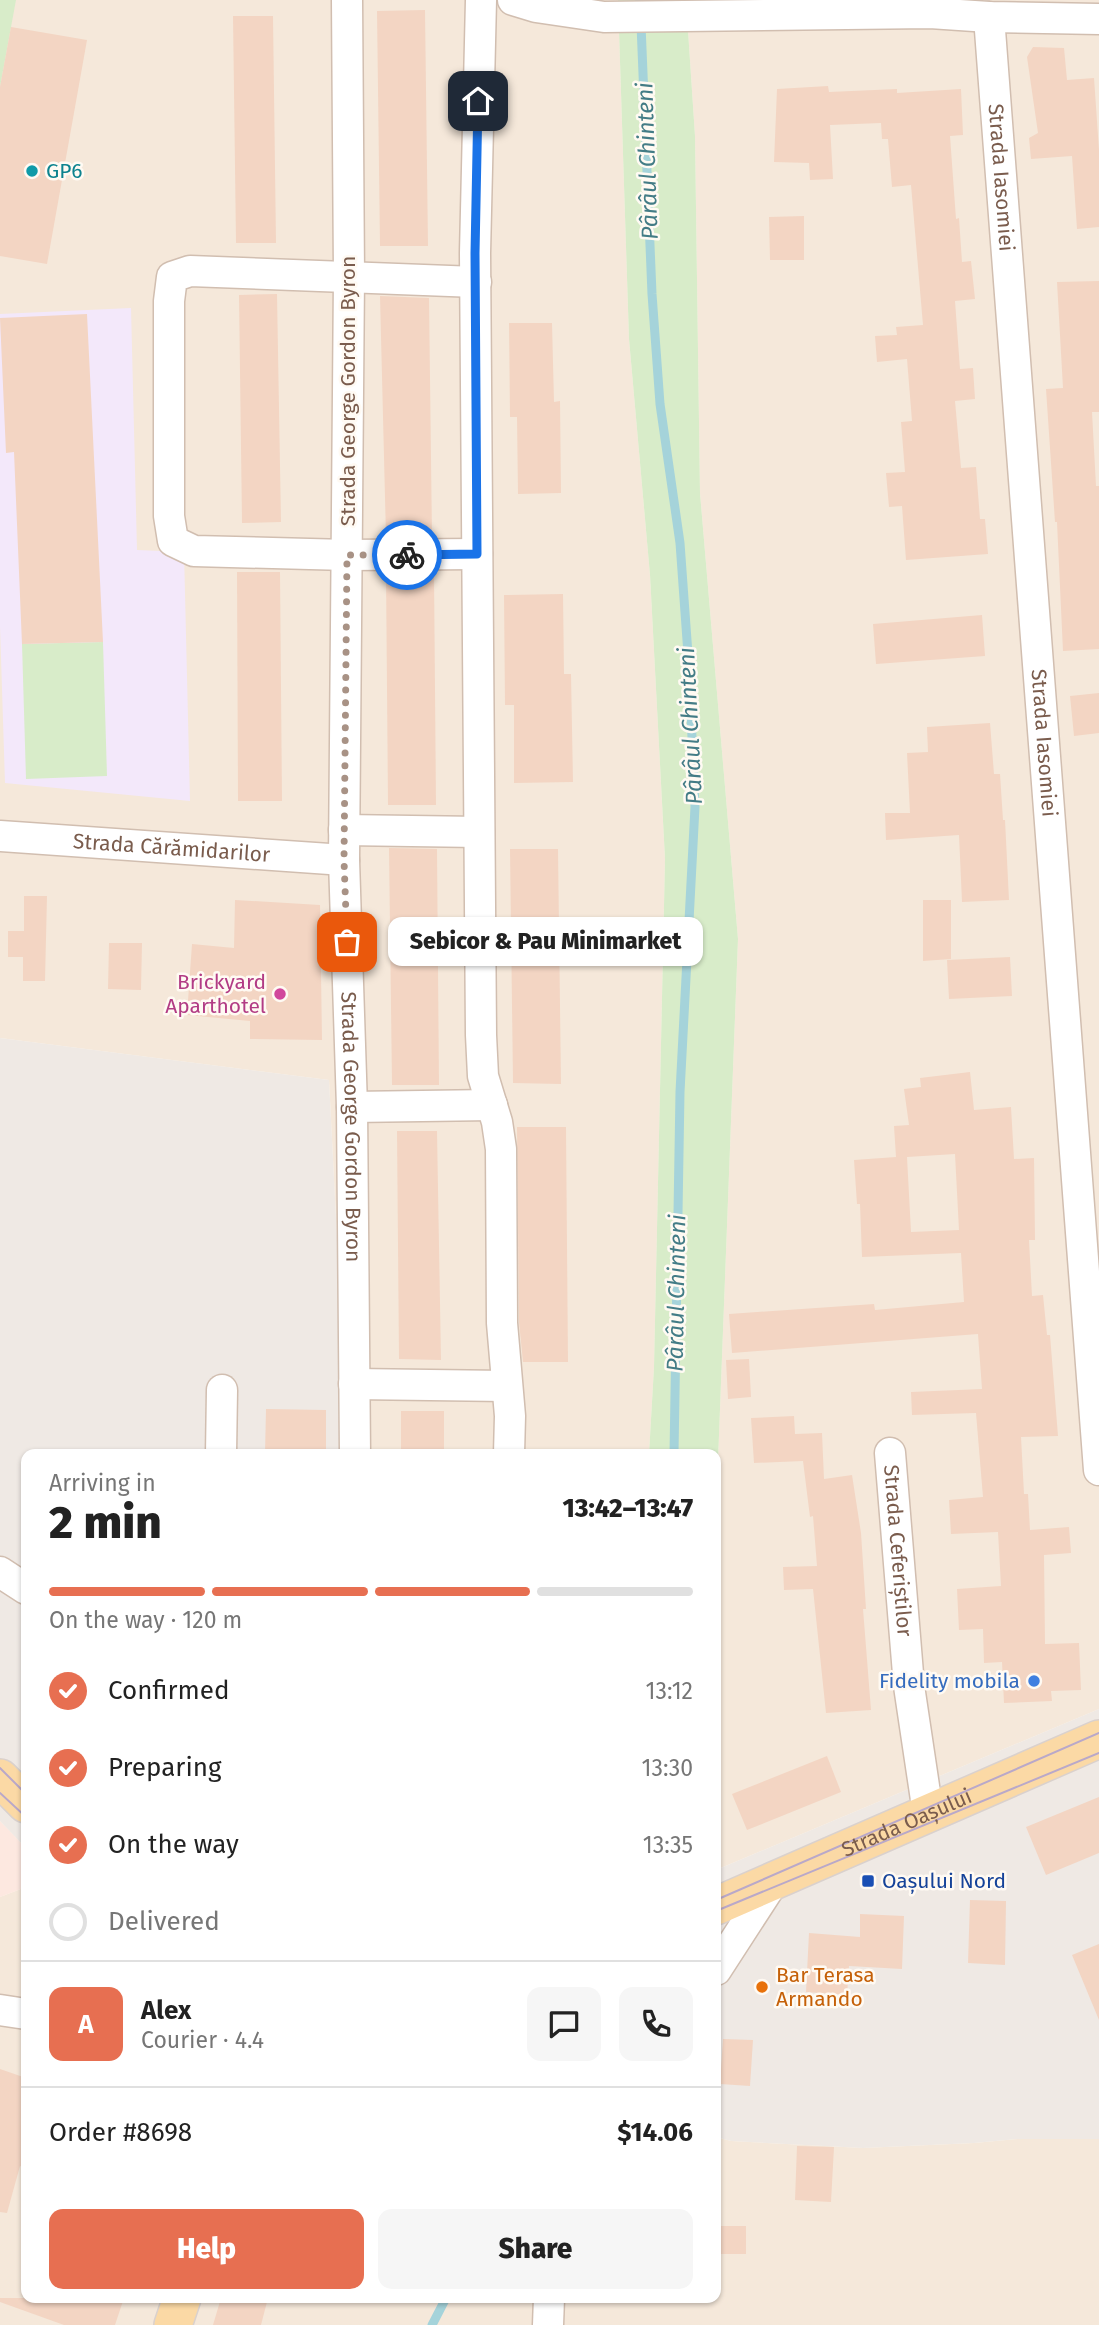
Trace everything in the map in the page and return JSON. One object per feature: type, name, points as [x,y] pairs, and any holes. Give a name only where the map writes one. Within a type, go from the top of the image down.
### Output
[{"type":"main road","name":"Strada Oașului","points":[[724,1903],[1099,1739]]},
{"type":"main road","points":[[0,1778],[21,1799]]},
{"type":"main road","points":[[173,2325],[180,2303]]},
{"type":"street","name":"Strada George Gordon Byron","points":[[347,0],[349,276],[344,845],[352,1107],[355,1449]]},
{"type":"street","points":[[481,0],[476,282],[481,1049],[483,1076],[497,1122],[501,1149],[502,1323],[510,1416],[509,1449]]},
{"type":"street","points":[[513,0],[571,7],[604,18],[680,18],[930,6],[989,17],[1099,19]]},
{"type":"street","name":"Strada Iasomiei","points":[[989,17],[1099,1469]]},
{"type":"street","points":[[476,282],[190,271],[172,278],[169,301],[169,516],[173,541],[194,551],[347,555],[477,554]]},
{"type":"street","name":"Strada Cărămidarilor","points":[[0,836],[344,845],[479,832]]},
{"type":"street","points":[[352,1107],[492,1105]]},
{"type":"street","points":[[354,1384],[506,1386]]},
{"type":"street","points":[[221,1449],[222,1390]]},
{"type":"street","name":"Strada Ceferiștilor","points":[[890,1453],[909,1686],[928,1813]]},
{"type":"street","points":[[0,1572],[21,1586]]},
{"type":"street","points":[[721,1962],[775,1879]]},
{"type":"street","points":[[0,2010],[21,2013]]},
{"type":"street","points":[[548,2325],[549,2303]]},
{"type":"shaded area","points":[[0,0],[618,0],[629,339],[650,575],[665,859],[654,1367],[649,1449],[348,1449],[329,1080],[0,1038]]},
{"type":"shaded area","points":[[686,0],[1099,0],[1099,1709],[721,1868],[721,1449],[718,1449],[738,939],[700,493],[695,136]]},
{"type":"shaded area","points":[[131,308],[137,550],[184,552],[190,801],[5,783],[0,626],[0,314]]},
{"type":"shaded area","points":[[0,1038],[329,1080],[348,1449],[21,1449],[21,1843],[0,1821]]},
{"type":"shaded area","points":[[1099,1709],[1099,2139],[1017,2139],[863,2148],[721,2138],[721,1868]]},
{"type":"shaded area","points":[[0,1821],[21,1843],[21,1889],[0,1897]]},
{"type":"shaded area","points":[[21,1889],[21,2303],[721,2303],[721,2138],[863,2148],[1017,2139],[1099,2139],[1099,2325],[0,2325],[0,1897]]},
{"type":"green space","points":[[0,0],[16,0],[0,87]]},
{"type":"green space","points":[[618,0],[686,0],[695,136],[700,493],[738,939],[718,1449],[649,1449],[654,1367],[665,859],[650,575],[629,339]]},
{"type":"green space","points":[[103,642],[107,776],[26,779],[22,644]]},
{"type":"building","points":[[425,10],[428,246],[380,246],[377,11]]},
{"type":"building","points":[[233,16],[273,16],[276,243],[236,243]]},
{"type":"building","name":"GP6","points":[[11,27],[87,40],[47,264],[0,256],[0,87]]},
{"type":"building","points":[[1033,47],[1064,48],[1067,80],[1094,78],[1099,150],[1099,227],[1077,229],[1072,156],[1031,159],[1029,138],[1038,133],[1027,57]]},
{"type":"building","points":[[828,86],[829,92],[897,89],[897,93],[961,89],[963,135],[950,136],[962,262],[971,261],[975,299],[955,301],[960,369],[973,368],[975,399],[955,401],[961,468],[976,467],[980,519],[985,519],[988,554],[906,560],[902,506],[889,507],[886,473],[905,472],[901,422],[912,421],[907,359],[877,362],[875,336],[897,335],[896,327],[923,325],[911,185],[892,187],[888,139],[882,139],[881,123],[830,125],[833,179],[810,180],[809,163],[774,162],[777,89]]},
{"type":"building","points":[[804,216],[804,260],[770,260],[769,217]]},
{"type":"building","points":[[1099,281],[1099,412],[1092,412],[1096,486],[1099,486],[1099,649],[1063,651],[1057,522],[1046,389],[1063,388],[1057,282]]},
{"type":"building","points":[[277,294],[281,522],[242,523],[239,295]]},
{"type":"building","points":[[380,296],[429,298],[432,537],[386,537]]},
{"type":"building","points":[[87,314],[103,642],[22,644],[14,452],[6,453],[0,318]]},
{"type":"building","points":[[509,323],[552,323],[554,402],[560,401],[561,493],[518,494],[517,417],[510,417]]},
{"type":"building","points":[[237,572],[280,572],[282,801],[238,801]]},
{"type":"building","points":[[386,572],[434,572],[436,805],[388,805]]},
{"type":"building","points":[[563,594],[564,674],[571,674],[573,782],[514,783],[514,705],[505,705],[504,595]]},
{"type":"building","points":[[982,615],[985,656],[876,664],[873,624]]},
{"type":"building","points":[[1099,693],[1099,733],[1074,736],[1070,696]]},
{"type":"building","points":[[990,723],[994,774],[1000,774],[1005,820],[1009,900],[962,902],[959,835],[886,840],[885,813],[910,813],[907,753],[928,752],[927,727]]},
{"type":"building","points":[[389,848],[437,849],[439,1085],[392,1085]]},
{"type":"building","points":[[510,849],[558,849],[561,1084],[513,1083]]},
{"type":"building","points":[[24,896],[47,896],[45,981],[23,981],[23,957],[8,957],[8,931],[24,931]]},
{"type":"building","points":[[235,900],[320,905],[322,1040],[250,1039],[250,1021],[187,1015],[192,944],[234,948]]},
{"type":"building","points":[[923,900],[951,900],[951,959],[923,961]]},
{"type":"building","points":[[109,943],[142,943],[141,990],[108,989]]},
{"type":"building","points":[[1010,957],[1012,996],[949,999],[947,960]]},
{"type":"building","points":[[970,1072],[974,1110],[1011,1107],[1014,1159],[1034,1158],[1035,1240],[1029,1240],[1032,1296],[1043,1295],[1047,1335],[1050,1335],[1058,1436],[1021,1437],[1024,1494],[1028,1494],[1030,1530],[1069,1527],[1071,1553],[1044,1555],[1045,1644],[1079,1643],[1081,1690],[1051,1691],[1052,1701],[1004,1703],[1002,1662],[984,1663],[983,1629],[959,1630],[957,1589],[1001,1586],[998,1532],[951,1534],[949,1500],[983,1497],[976,1413],[912,1415],[911,1392],[982,1389],[978,1334],[732,1353],[729,1314],[874,1304],[875,1310],[964,1302],[961,1253],[862,1257],[860,1204],[857,1204],[854,1160],[896,1157],[894,1126],[909,1125],[904,1089],[921,1087],[920,1078]],"holes":[[[955,1154],[959,1230],[911,1232],[907,1157]]]},
{"type":"building","points":[[517,1127],[566,1127],[568,1362],[523,1362],[519,1322]]},
{"type":"building","points":[[397,1131],[437,1131],[441,1360],[399,1359]]},
{"type":"building","points":[[749,1359],[751,1397],[728,1399],[726,1360]]},
{"type":"building","points":[[266,1409],[326,1410],[326,1449],[265,1449]]},
{"type":"building","points":[[401,1411],[444,1411],[444,1449],[401,1449]]},
{"type":"building","points":[[794,1416],[795,1434],[822,1433],[824,1479],[852,1475],[861,1533],[866,1609],[863,1609],[871,1710],[826,1713],[813,1589],[784,1590],[783,1567],[817,1566],[813,1516],[810,1517],[803,1461],[754,1463],[751,1418]]},
{"type":"building","points":[[827,1756],[841,1792],[747,1830],[732,1794]]},
{"type":"building","points":[[1099,1797],[1099,1853],[1046,1875],[1026,1827]]},
{"type":"building","points":[[970,1900],[1006,1901],[1005,1965],[968,1963]]},
{"type":"building","points":[[860,1914],[904,1916],[902,1969],[849,1966],[847,1995],[806,1992],[809,1933],[860,1937]]},
{"type":"building","points":[[1099,1944],[1099,2020],[1072,1955]]},
{"type":"building","points":[[723,2039],[753,2040],[750,2086],[721,2084]]},
{"type":"building","points":[[0,2069],[21,2076],[21,2166],[7,2213],[0,2212]]},
{"type":"building","points":[[797,2146],[834,2147],[831,2202],[795,2200]]},
{"type":"building","points":[[721,2226],[746,2226],[746,2254],[721,2254]]},
{"type":"building","points":[[0,2298],[21,2298],[21,2303],[122,2303],[115,2325],[64,2325],[0,2302]]},
{"type":"building","points":[[220,2303],[267,2303],[261,2325],[213,2325]]},
{"type":"waterway","name":"Pârâul Chinteni","points":[[640,0],[652,294],[660,404],[680,543],[695,807],[680,1092],[674,1449]]},
{"type":"waterway","name":"Pârâul Chinteni","points":[[432,2325],[443,2303]]},
{"type":"tram line","points":[[721,1898],[1099,1733]]},
{"type":"tram line","points":[[721,1909],[1099,1753]]},
{"type":"tram line","points":[[0,1768],[21,1789]]},
{"type":"tram line","points":[[0,1793],[21,1812]]},
{"type":"way so far","points":[[347,942],[344,860],[347,555],[407,555]]},
{"type":"place","name":"GP6","points":[[32,171]]},
{"type":"place","name":"Sebicor & Pau Minimarket","points":[[347,942]]},
{"type":"place","name":"Brickyard Aparthotel","points":[[280,994]]},
{"type":"place","name":"Fidelity mobila","points":[[1034,1681]]},
{"type":"place","name":"Oașului Nord","points":[[868,1881]]},
{"type":"place","name":"Bar Terasa Armando","points":[[762,1987]]},
{"type":"route","points":[[407,555],[477,554],[475,253],[478,101]]}]
